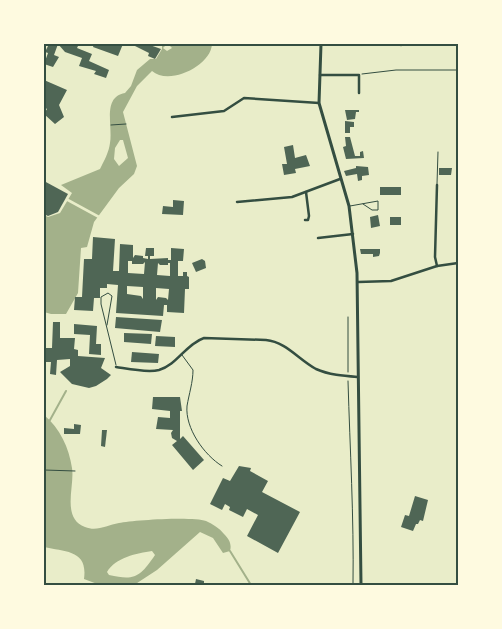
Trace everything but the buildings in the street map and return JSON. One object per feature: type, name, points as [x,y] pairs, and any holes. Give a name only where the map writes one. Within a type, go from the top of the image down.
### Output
[{"type":"street","points":[[321,44],[319,102],[349,206],[358,282],[361,585]]},
{"type":"street","points":[[319,75],[359,75],[359,93]]},
{"type":"street","points":[[172,117],[224,111],[244,98],[319,102]]},
{"type":"street","points":[[236,202],[292,197],[340,179]]},
{"type":"street","points":[[437,185],[435,257],[437,266]]},
{"type":"street","points":[[305,220],[308,220],[309,216],[306,192]]},
{"type":"street","points":[[318,238],[353,234]]},
{"type":"street","points":[[358,282],[391,281],[437,266],[458,263]]},
{"type":"street","points":[[116,367],[158,370],[166,368],[196,341],[204,338],[276,341],[326,373],[358,377]]},
{"type":"lane","points":[[437,185],[438,152]]},
{"type":"lane","points":[[349,206],[378,201],[378,210],[372,210],[363,204]]},
{"type":"lane","points":[[107,326],[113,301],[112,296],[108,293],[104,294],[101,300],[102,316],[107,326],[116,367]]},
{"type":"lane","points":[[181,354],[193,370],[187,407],[189,424],[199,442],[222,466]]},
{"type":"path","points":[[359,75],[396,70],[458,70]]},
{"type":"path","points":[[111,125],[126,124]]},
{"type":"path","points":[[348,317],[350,458],[353,494],[353,585]]},
{"type":"path","points":[[44,470],[75,471]]},
{"type":"shaded area","points":[[162,44],[167,44],[163,48],[167,51],[172,48],[168,44],[212,44],[205,60],[197,66],[178,75],[159,75],[152,71],[137,86],[123,112],[137,166],[134,174],[119,188],[94,222],[87,247],[81,248],[78,293],[66,314],[44,312],[44,215],[48,217],[60,213],[72,193],[61,185],[100,169],[106,156],[111,136],[110,113],[113,100],[125,93],[131,86],[137,70],[150,59],[156,59],[162,49]],"holes":[[[120,140],[123,140],[128,158],[119,166],[114,159],[115,148]]]},
{"type":"shaded area","points":[[44,415],[59,432],[69,453],[72,468],[71,509],[73,517],[78,523],[94,529],[137,521],[176,519],[206,521],[218,528],[230,542],[231,546],[230,551],[223,553],[213,538],[200,532],[157,570],[134,585],[100,585],[84,579],[83,562],[79,557],[67,552],[44,547]],"holes":[[[152,551],[155,555],[141,573],[136,576],[125,578],[109,575],[107,572],[115,563],[127,557]]]},
{"type":"pier","points":[[67,198],[100,216],[98,218],[65,200]]},
{"type":"waterway","points":[[50,420],[66,391]]},
{"type":"waterway","points":[[230,551],[251,585]]}]
